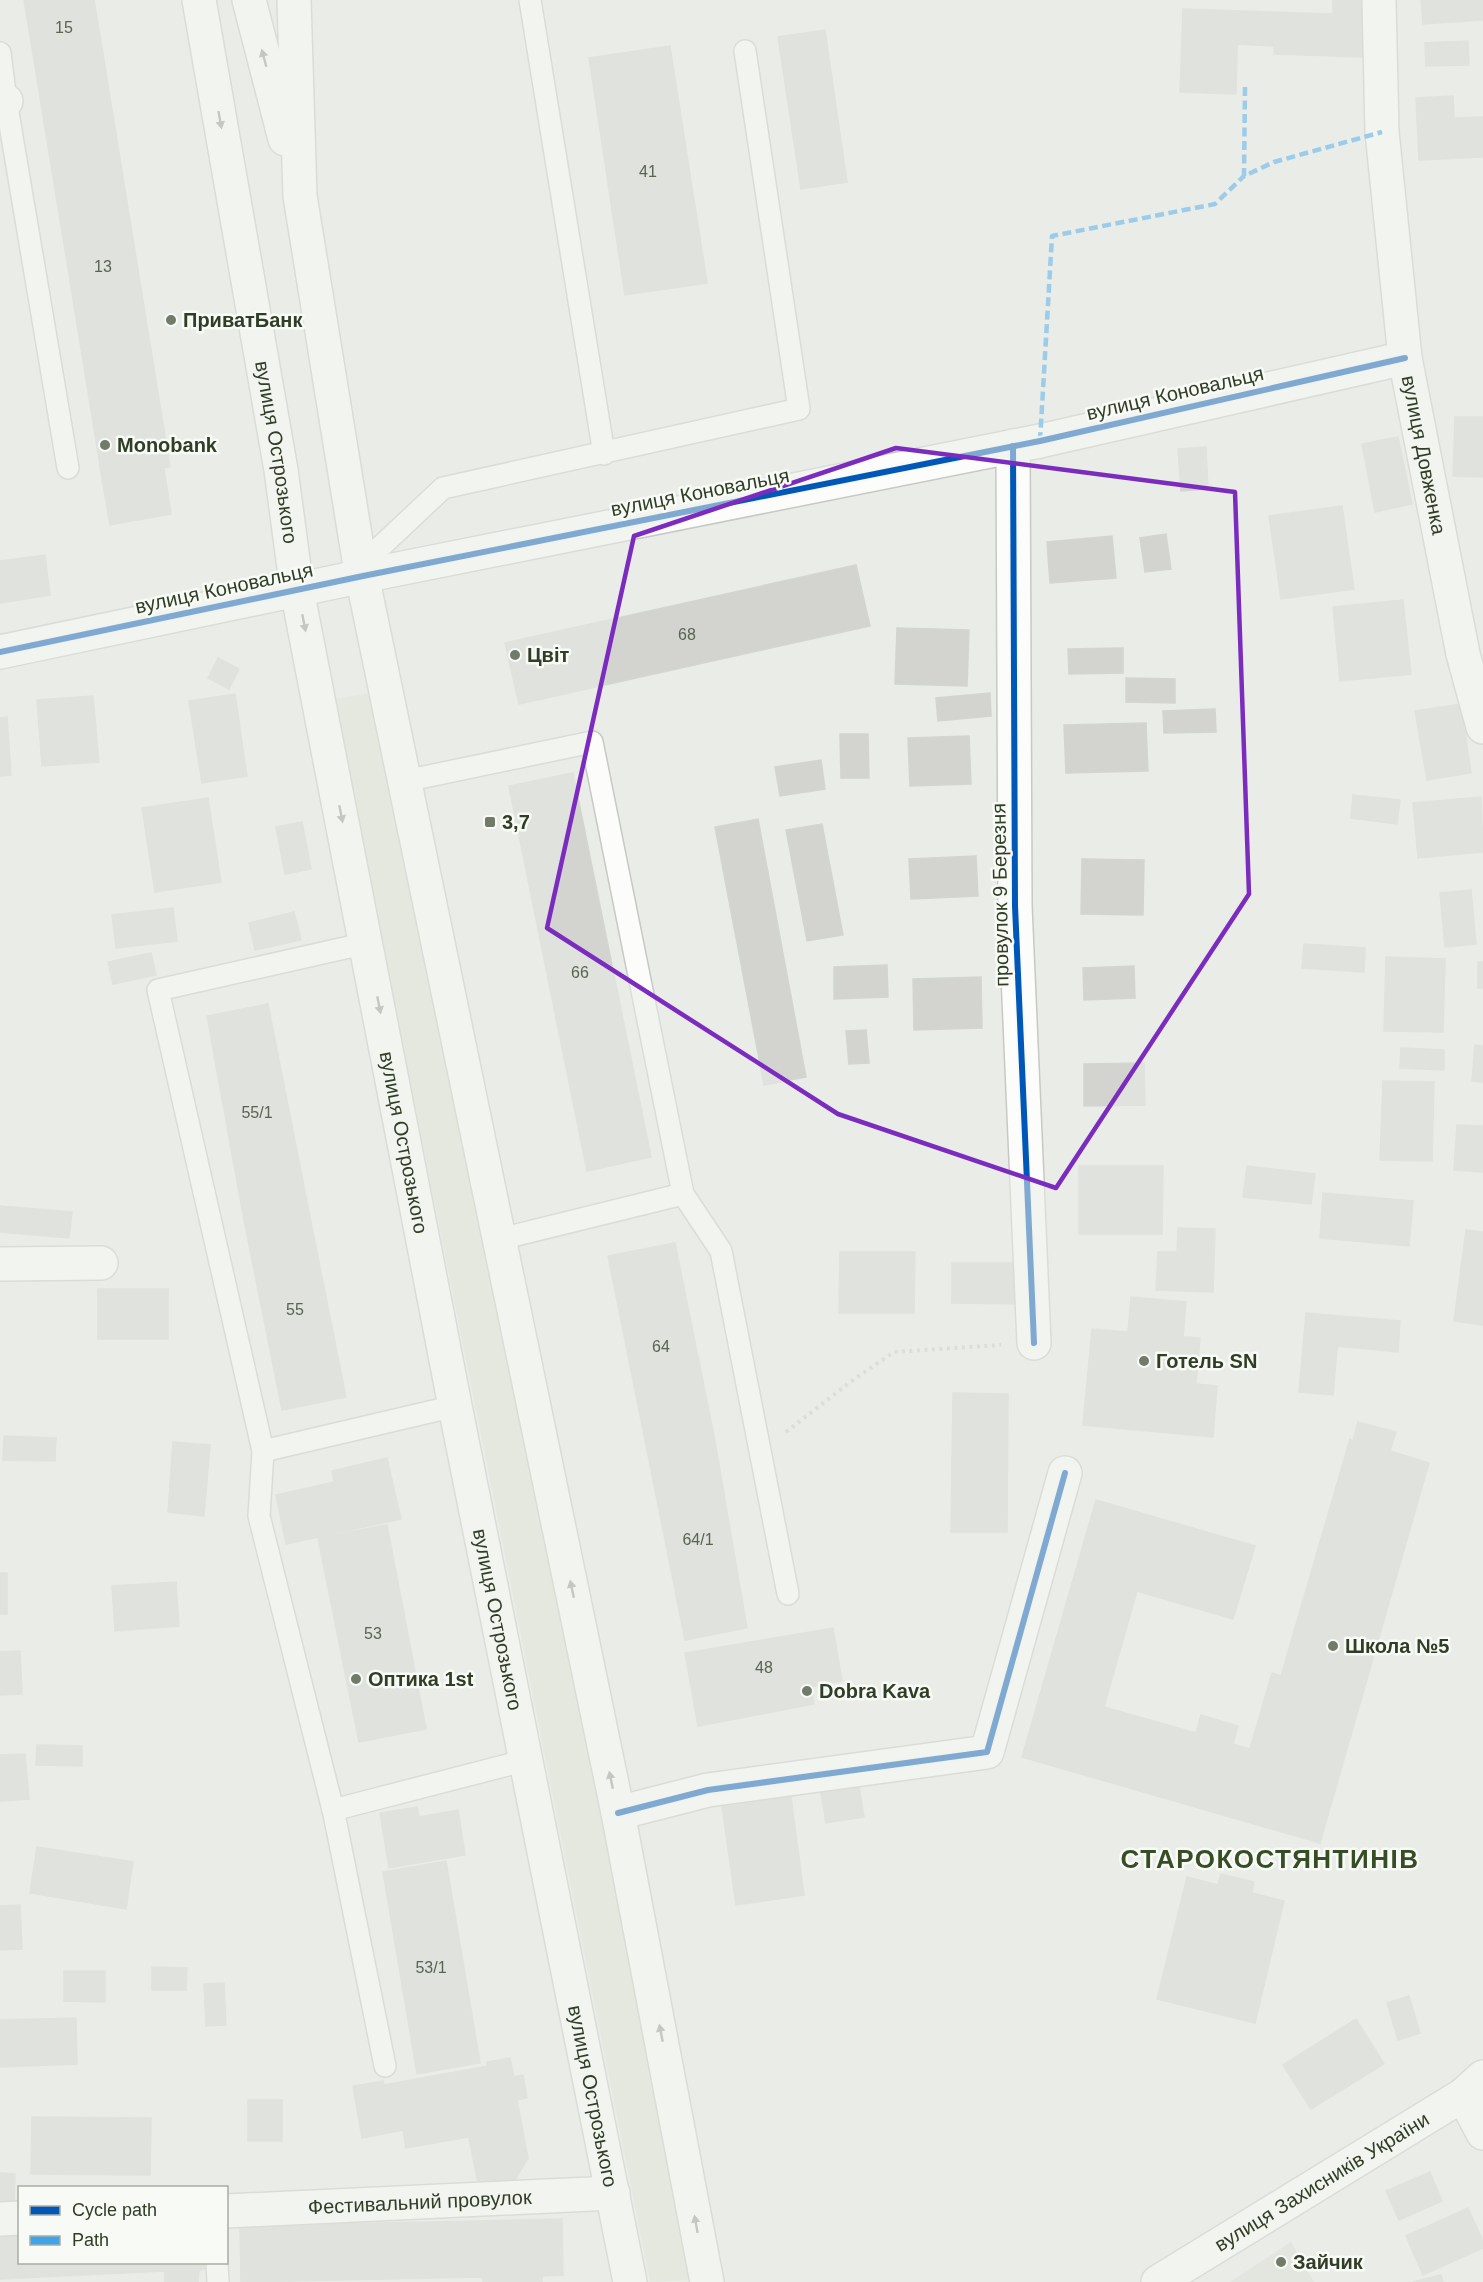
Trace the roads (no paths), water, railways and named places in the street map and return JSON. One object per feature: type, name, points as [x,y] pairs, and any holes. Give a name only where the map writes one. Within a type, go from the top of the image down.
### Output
[{"type":"main road","name":"вулиця Острозького","points":[[199,0],[281,470],[297,590],[455,1406],[630,2282]]},
{"type":"main road","points":[[212,74],[219,0]]},
{"type":"main road","points":[[249,0],[300,196],[361,571],[618,1813],[707,2282]]},
{"type":"main road","points":[[294,0],[300,196]]},
{"type":"main road","name":"вулиця Довженка","points":[[1379,0],[1382,132],[1405,358],[1463,654],[1483,727]]},
{"type":"main road","name":"вулиця Коновальця","points":[[0,651],[297,590],[361,571],[1013,446],[1405,358]]},
{"type":"main road","name":"провулок 9 Березня","points":[[1013,446],[1015,906],[1034,1343]]},
{"type":"main road","points":[[0,1264],[101,1263]]},
{"type":"main road","points":[[618,1813],[708,1790],[987,1752],[1065,1473]]},
{"type":"main road","points":[[1473,2086],[1483,2133]]},
{"type":"main road","name":"вулиця Захисників України","points":[[1158,2282],[1473,2086]]},
{"type":"main road","name":"Фестивальний провулок","points":[[228,2211],[613,2193]]},
{"type":"main road","points":[[0,2218],[18,2218]]},
{"type":"lane","points":[[530,0],[604,454]]},
{"type":"lane","points":[[361,571],[443,488],[799,410],[745,51]]},
{"type":"lane","points":[[0,53],[3,101],[68,468]]},
{"type":"lane","points":[[405,781],[592,742],[683,1194],[721,1251],[788,1594]]},
{"type":"lane","points":[[367,943],[158,990],[263,1451],[259,1516],[333,1810],[385,2066]]},
{"type":"lane","points":[[500,1239],[683,1194]]},
{"type":"lane","points":[[263,1451],[455,1406]]},
{"type":"lane","points":[[333,1810],[527,1760]]},
{"type":"lane","points":[[217,2264],[218,2282]]},
{"type":"place","name":"ПриватБанк","points":[[171,320]]},
{"type":"place","name":"Monobank","points":[[105,445]]},
{"type":"place","name":"Цвіт","points":[[515,655]]},
{"type":"place","name":"3,7","points":[[490,822]]},
{"type":"place","name":"Готель SN","points":[[1144,1361]]},
{"type":"place","name":"Школа №5","points":[[1333,1646]]},
{"type":"place","name":"Оптика 1st","points":[[356,1679]]},
{"type":"place","name":"Dobra Kava","points":[[807,1691]]},
{"type":"place","name":"Зайчик","points":[[1281,2262]]},
{"type":"district","name":"СТАРОКОСТЯНТИНІВ","points":[[1270,1859]]}]
